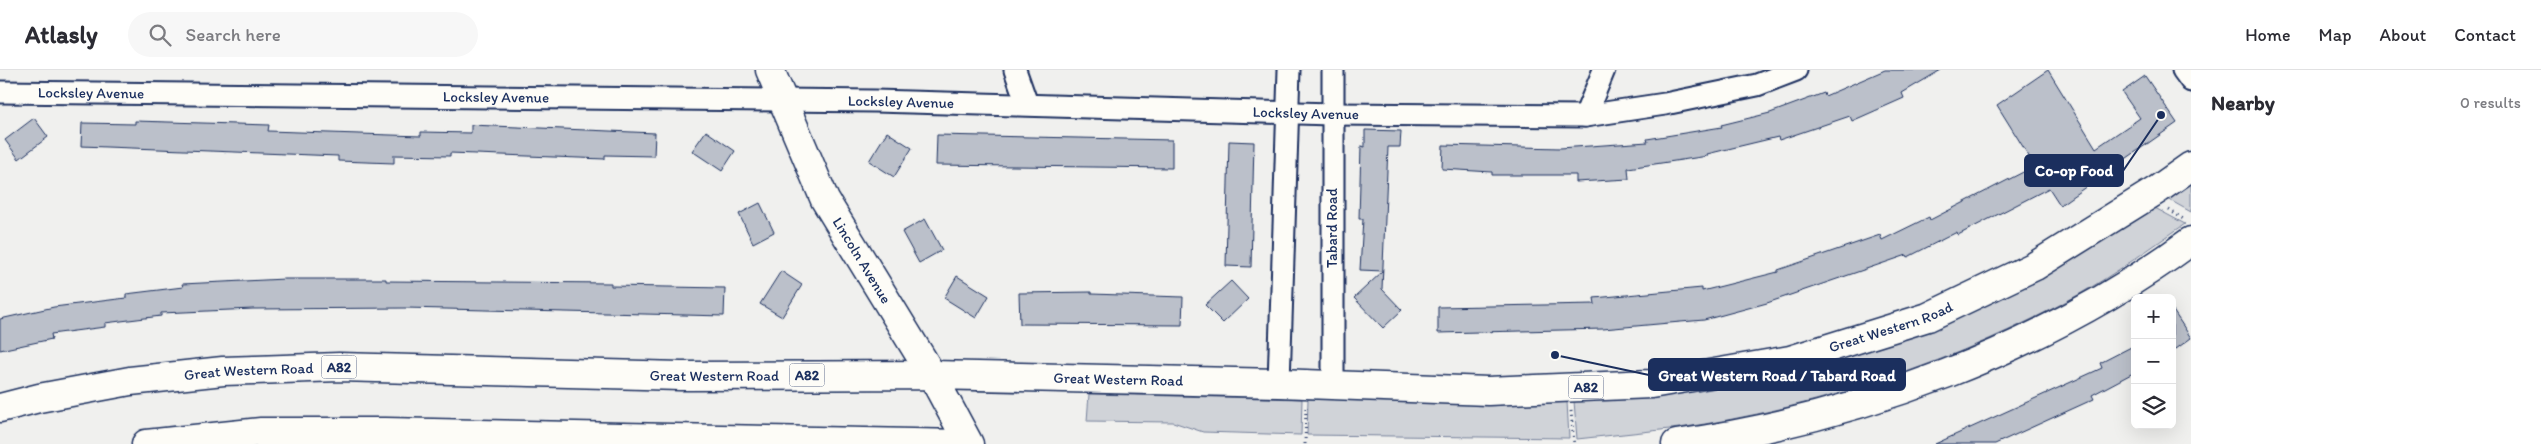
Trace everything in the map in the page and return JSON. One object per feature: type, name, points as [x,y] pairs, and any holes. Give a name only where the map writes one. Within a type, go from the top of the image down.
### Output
[{"type":"main road","name":"Lincoln Avenue","points":[[770,70],[825,200],[932,375],[969,444]]},
{"type":"main road","name":"Great Western Road","points":[[0,408],[39,398],[130,381],[242,370],[340,367],[681,376],[932,375],[1279,383],[1488,392],[1650,384],[1790,360],[1928,317],[2035,266],[2157,190],[2191,166]]},
{"type":"main road","points":[[1676,444],[1791,423],[1913,386],[1968,365],[2016,344],[2071,316],[2191,241]]},
{"type":"main road","points":[[146,444],[261,432],[386,432],[804,443],[961,444]]},
{"type":"street","points":[[1015,70],[1027,104]]},
{"type":"street","points":[[1279,383],[1289,70]]},
{"type":"street","name":"Tabard Road","points":[[1333,70],[1331,114],[1333,386]]},
{"type":"street","points":[[1585,116],[1604,70]]},
{"type":"street","name":"Locksley Avenue","points":[[0,92],[1027,104],[1288,111],[1331,114],[1585,116],[1665,104],[1757,85],[1796,70]]},
{"type":"street","points":[[2183,70],[2191,81]]},
{"type":"path","points":[[1305,444],[1306,384]]},
{"type":"path","points":[[1569,388],[1574,444]]},
{"type":"shaded area","points":[[2191,180],[2191,212],[2166,198]]},
{"type":"shaded area","points":[[2155,208],[2185,224],[2119,270],[2078,295],[1983,342],[1934,362],[1884,380],[1833,395],[1731,419],[1679,428],[1577,439],[1574,401],[1641,398],[2072,259]]},
{"type":"shaded area","points":[[1089,394],[1302,399],[1301,435],[1203,432],[1173,422],[1087,421]]},
{"type":"shaded area","points":[[1308,399],[1567,402],[1569,438],[1307,435]]},
{"type":"building","points":[[1885,70],[1941,70],[1902,93],[1904,98],[1852,121],[1850,116],[1779,140],[1778,137],[1707,154],[1708,156],[1628,168],[1629,179],[1576,182],[1576,175],[1492,175],[1492,172],[1442,169],[1443,145],[1560,148],[1648,142],[1647,139],[1722,127],[1721,125],[1770,113],[1824,93],[1825,96]]},
{"type":"building","points":[[2048,70],[2096,148],[2140,118],[2122,92],[2145,76],[2177,123],[2060,205],[2049,188],[1958,235],[1957,232],[1908,257],[1907,255],[1767,303],[1704,320],[1603,329],[1438,333],[1438,307],[1595,304],[1594,298],[1702,288],[1702,291],[1778,272],[1778,270],[1880,235],[1882,240],[1929,217],[1930,220],[2035,166],[1997,105]]},
{"type":"building","points":[[34,118],[48,137],[19,159],[5,140]]},
{"type":"building","points":[[135,121],[269,125],[268,131],[421,136],[421,132],[471,133],[471,125],[655,133],[654,156],[605,155],[605,159],[450,153],[450,156],[394,155],[394,163],[338,161],[338,156],[81,146],[82,123],[135,124]]},
{"type":"building","points":[[1365,130],[1401,131],[1400,147],[1388,147],[1383,271],[1360,270],[1363,219],[1359,219],[1361,146],[1365,147]]},
{"type":"building","points":[[706,131],[735,151],[722,171],[692,151]]},
{"type":"building","points":[[887,132],[912,148],[894,177],[869,161]]},
{"type":"building","points":[[937,135],[1172,140],[1172,168],[936,165]]},
{"type":"building","points":[[1229,141],[1254,142],[1251,267],[1226,266]]},
{"type":"building","points":[[760,203],[774,232],[753,243],[739,214]]},
{"type":"building","points":[[925,219],[942,250],[919,263],[902,232]]},
{"type":"building","points":[[781,271],[802,285],[782,317],[760,304]]},
{"type":"building","points":[[1383,271],[1382,289],[1402,310],[1383,328],[1354,298]]},
{"type":"building","points":[[957,276],[989,296],[976,318],[944,298]]},
{"type":"building","points":[[285,279],[611,283],[611,286],[725,288],[724,316],[406,308],[253,309],[161,313],[161,316],[105,323],[105,327],[51,334],[52,339],[0,350],[0,319],[54,307],[126,298],[126,294],[183,287],[182,284]]},
{"type":"building","points":[[1231,281],[1248,299],[1223,323],[1205,305]]},
{"type":"building","points":[[1091,292],[1091,294],[1183,297],[1182,325],[1020,324],[1019,293]]},
{"type":"building","points":[[2176,315],[2191,338],[2176,349]]},
{"type":"building","points":[[2131,347],[2131,374],[2092,395],[2094,399],[1995,444],[1935,444],[2102,368],[2100,363]]},
{"type":"place","name":"Co-op Food","points":[[2161,115]]},
{"type":"place","name":"Great Western Road / Tabard Road","points":[[1555,355]]}]
